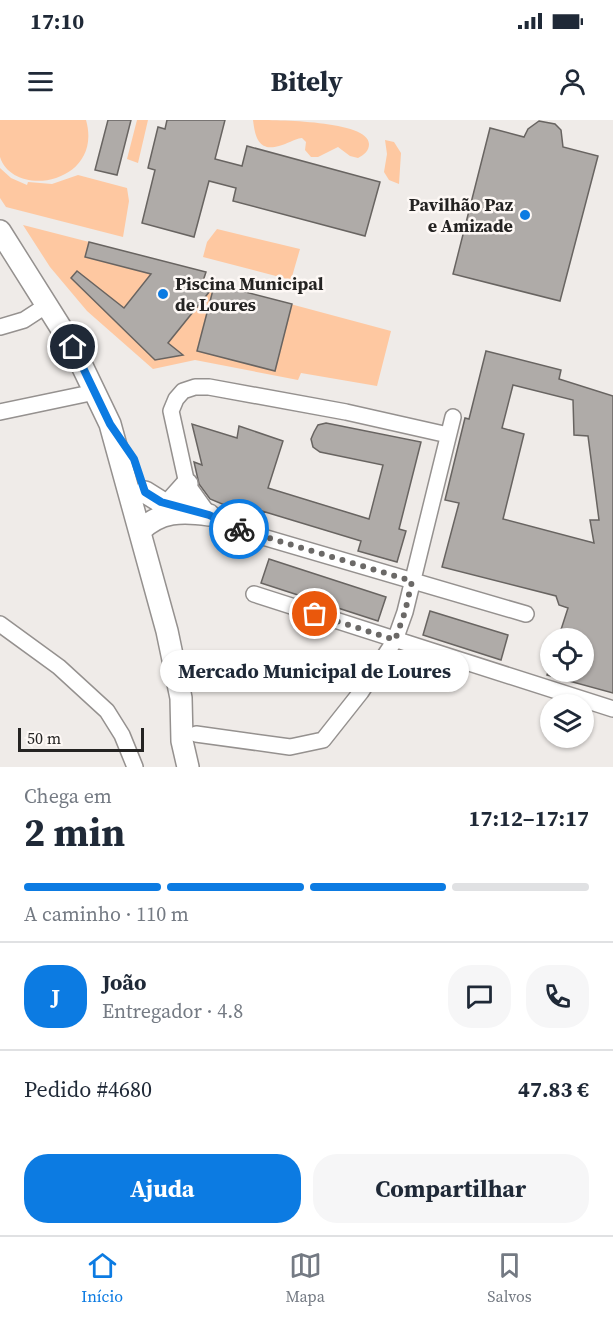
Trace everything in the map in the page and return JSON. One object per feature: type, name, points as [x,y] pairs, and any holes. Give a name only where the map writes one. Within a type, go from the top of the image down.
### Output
[{"type":"street","points":[[0,231],[73,347],[110,424],[146,525],[181,698],[198,767]]},
{"type":"street","points":[[0,327],[24,320],[47,305]]},
{"type":"street","points":[[209,515],[187,484],[171,411],[176,399],[183,392],[195,387],[222,388],[448,435]]},
{"type":"street","points":[[0,412],[95,392]]},
{"type":"street","points":[[189,727],[290,747],[323,740],[361,692],[395,640],[405,612],[453,417]]},
{"type":"street","points":[[110,424],[134,459],[145,492],[146,525]]},
{"type":"street","points":[[170,503],[187,484]]},
{"type":"street","points":[[145,492],[161,502],[209,515],[246,532],[526,614]]},
{"type":"street","points":[[146,525],[185,512],[209,515]]},
{"type":"street","points":[[255,594],[613,709]]},
{"type":"street","points":[[0,624],[59,667],[107,711],[122,735],[135,767]]},
{"type":"street","points":[[188,767],[182,741],[189,727]]},
{"type":"shaded area","points":[[0,120],[86,120],[88,141],[82,158],[70,171],[55,178],[38,181],[22,178],[8,170],[0,157]]},
{"type":"shaded area","points":[[137,120],[148,120],[138,163],[127,159]]},
{"type":"shaded area","points":[[253,120],[298,121],[337,126],[354,130],[365,136],[369,146],[366,152],[358,158],[350,156],[338,147],[318,157],[311,157],[305,150],[306,142],[302,138],[282,145],[266,147],[257,137]]},
{"type":"shaded area","points":[[385,140],[394,142],[401,153],[399,184],[389,180],[384,172],[387,154]]},
{"type":"shaded area","points":[[0,168],[11,178],[27,185],[28,182],[52,184],[78,175],[127,188],[129,201],[123,237],[6,207],[0,198]]},
{"type":"shaded area","name":"Piscina Municipal de Loures","points":[[23,225],[206,272],[204,281],[391,331],[377,386],[301,373],[298,380],[195,360],[153,369],[87,311],[50,267]]},
{"type":"shaded area","points":[[217,229],[300,249],[291,280],[203,257],[207,242]]},
{"type":"building","points":[[108,120],[131,120],[117,175],[95,170]]},
{"type":"building","points":[[167,120],[225,120],[215,159],[242,166],[247,146],[380,182],[365,236],[233,201],[236,188],[209,181],[194,237],[142,223],[155,170],[148,168],[158,127],[165,129]]},
{"type":"building","name":"Pavilhão Paz e Amizade","points":[[539,121],[555,124],[561,130],[563,147],[598,156],[560,301],[453,274],[490,128],[524,137],[528,129]]},
{"type":"building","name":"Piscina Municipal de Loures","points":[[89,242],[206,272],[203,281],[292,304],[275,371],[197,351],[214,286],[168,343],[183,355],[155,360],[71,278],[77,271],[124,308],[151,274],[85,257]]},
{"type":"building","points":[[486,351],[561,370],[559,379],[613,396],[613,693],[573,682],[594,682],[594,628],[562,628],[568,608],[559,605],[556,596],[442,567],[459,503],[445,500],[465,418],[469,419]],"holes":[[[513,385],[573,400],[574,435],[588,436],[599,520],[590,520],[594,543],[503,519],[524,434],[502,428]]]},
{"type":"building","points":[[326,423],[421,442],[399,529],[406,531],[397,562],[358,551],[361,541],[262,511],[261,520],[210,499],[199,484],[194,462],[202,465],[192,424],[237,438],[239,426],[283,441],[268,488],[369,519],[383,465],[320,452],[313,447],[311,439],[314,432],[318,425]]},
{"type":"building","points":[[269,559],[386,597],[378,621],[261,583]]},
{"type":"building","points":[[430,611],[508,635],[501,660],[423,635]]},
{"type":"way so far","points":[[239,529],[412,581],[405,612],[395,640],[315,614]]},
{"type":"place","name":"Pavilhão Paz e Amizade","points":[[525,215]]},
{"type":"place","name":"Piscina Municipal de Loures","points":[[163,294]]},
{"type":"place","name":"Mercado Municipal de Loures","points":[[315,614]]},
{"type":"route","points":[[73,347],[110,424],[134,459],[145,492],[161,502],[183,506],[209,515],[239,529]]}]
